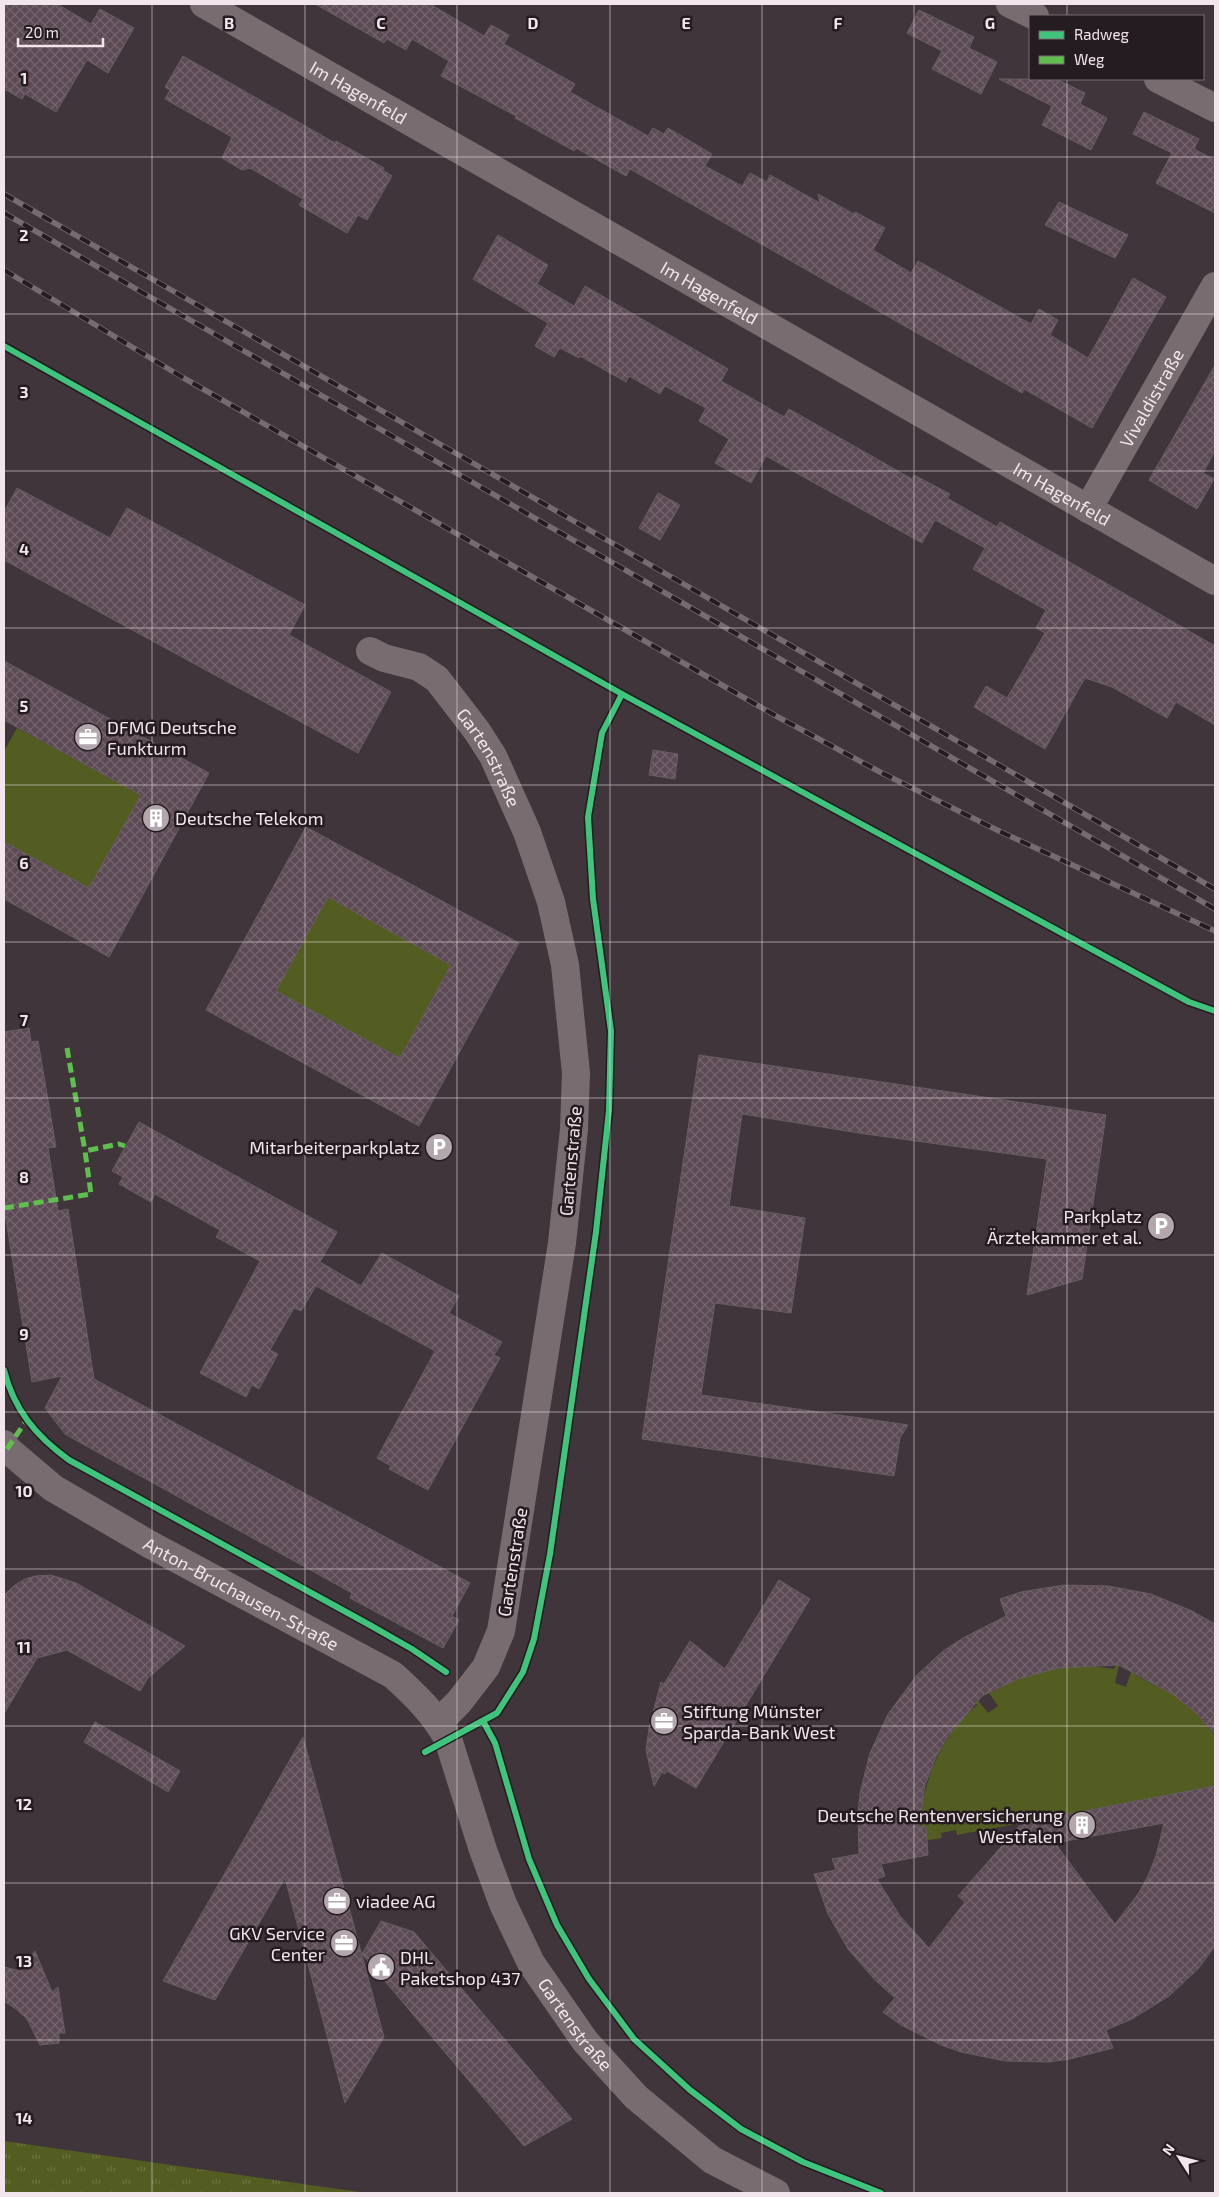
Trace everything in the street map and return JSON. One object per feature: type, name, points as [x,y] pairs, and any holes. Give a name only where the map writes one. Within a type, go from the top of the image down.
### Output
[{"type":"street","name":"Im Hagenfeld","points":[[204,4],[1215,581]]},
{"type":"street","points":[[1010,4],[1033,15]]},
{"type":"street","points":[[1160,80],[1215,108]]},
{"type":"street","name":"Vivaldistraße","points":[[1088,509],[1215,286]]},
{"type":"street","name":"Gartenstraße","points":[[370,651],[384,658],[420,667],[437,678],[493,756],[527,832],[551,902],[565,965],[576,1073],[574,1129],[566,1214],[501,1631],[486,1667],[459,1702],[439,1722]]},
{"type":"street","name":"Anton-Bruchausen-Straße","points":[[5,1449],[52,1488],[149,1544],[393,1675],[423,1702],[439,1722],[455,1757]]},
{"type":"street","name":"Gartenstraße","points":[[455,1757],[482,1850],[507,1912],[531,1963],[585,2042],[636,2097],[712,2160],[776,2193]]},
{"type":"green space","points":[[17,728],[141,795],[89,888],[4,842],[4,751]]},
{"type":"green space","points":[[328,897],[451,965],[400,1058],[276,991]]},
{"type":"green space","points":[[1116,1665],[1119,1665],[1115,1683],[1126,1687],[1132,1669],[1135,1670],[1135,1675],[1172,1694],[1194,1711],[1213,1733],[1215,1737],[1215,1786],[957,1835],[956,1830],[941,1833],[942,1838],[924,1841],[925,1826],[920,1827],[925,1792],[930,1775],[936,1760],[953,1731],[977,1705],[974,1701],[977,1699],[988,1713],[998,1706],[987,1690],[991,1688],[993,1692],[1007,1684],[1036,1673],[1067,1667],[1114,1669]]},
{"type":"green space","points":[[4,2141],[366,2193],[4,2193]]},
{"type":"building","points":[[4,4],[57,4],[91,24],[100,9],[134,28],[108,73],[87,60],[56,112],[25,94],[22,99],[4,89]]},
{"type":"building","points":[[315,4],[430,4],[484,36],[491,25],[509,35],[504,44],[575,84],[570,92],[648,136],[653,128],[664,134],[668,128],[712,154],[705,166],[742,186],[750,173],[767,182],[770,175],[820,203],[818,194],[854,214],[855,212],[885,228],[873,250],[911,273],[918,261],[1031,324],[1039,309],[1058,320],[1050,335],[1088,358],[1133,278],[1166,297],[1092,428],[1024,389],[1022,393],[630,169],[626,176],[576,148],[574,151],[515,118],[516,116],[441,76],[449,61],[412,39],[406,50],[387,39],[384,43]]},
{"type":"building","points":[[919,10],[974,37],[969,48],[997,62],[981,94],[932,69],[942,51],[907,33]]},
{"type":"building","points":[[183,56],[335,143],[336,141],[384,168],[383,170],[392,176],[367,220],[358,215],[347,233],[299,205],[303,199],[250,168],[242,170],[222,158],[232,137],[165,99],[170,90],[165,87]]},
{"type":"building","points":[[999,79],[1058,80],[1085,93],[1080,104],[1107,118],[1091,150],[1042,125],[1052,106]]},
{"type":"building","points":[[1144,112],[1199,139],[1194,149],[1215,160],[1215,213],[1156,183],[1172,153],[1133,134]]},
{"type":"building","points":[[1059,202],[1128,235],[1115,258],[1045,225]]},
{"type":"building","points":[[498,235],[548,265],[537,284],[574,306],[585,286],[728,369],[721,381],[784,417],[789,409],[912,479],[914,475],[950,494],[947,498],[997,527],[1000,522],[1215,646],[1215,725],[1176,702],[1167,718],[1112,687],[1085,678],[1045,749],[974,707],[986,686],[1007,698],[1045,633],[1036,628],[1046,610],[973,569],[985,548],[935,520],[922,543],[766,456],[751,483],[715,463],[729,439],[699,421],[706,408],[665,386],[660,394],[629,376],[626,382],[580,356],[579,358],[560,348],[554,357],[535,346],[548,323],[473,279]]},
{"type":"building","points":[[1215,365],[1215,451],[1203,473],[1214,479],[1197,509],[1149,480]]},
{"type":"building","points":[[17,488],[110,538],[127,508],[305,605],[289,635],[391,692],[358,753],[4,560],[4,512]]},
{"type":"building","points":[[658,493],[680,505],[660,540],[639,528]]},
{"type":"building","name":"Deutsche Telekom","points":[[4,661],[209,773],[109,957],[4,899],[4,842],[89,888],[141,795],[4,720]]},
{"type":"building","points":[[653,750],[678,754],[675,779],[649,775]]},
{"type":"building","points":[[306,827],[519,943],[419,1126],[206,1010]],"holes":[[[328,897],[451,965],[400,1058],[276,991]]]},
{"type":"building","points":[[29,1028],[31,1042],[38,1041],[56,1147],[48,1148],[58,1211],[68,1209],[94,1379],[470,1583],[452,1616],[459,1620],[443,1648],[350,1598],[352,1593],[65,1434],[45,1408],[62,1376],[32,1382],[4,1207],[4,1032]]},
{"type":"building","points":[[699,1055],[1106,1115],[1082,1279],[1027,1295],[1047,1159],[865,1134],[742,1114],[729,1206],[805,1218],[791,1313],[715,1303],[701,1395],[908,1425],[900,1438],[894,1476],[642,1439]]},
{"type":"building","points":[[139,1122],[337,1232],[320,1262],[361,1286],[382,1253],[459,1296],[449,1313],[502,1342],[494,1355],[500,1358],[428,1490],[389,1469],[391,1466],[377,1458],[435,1351],[316,1286],[301,1311],[294,1308],[270,1350],[278,1354],[259,1389],[252,1385],[246,1397],[200,1373],[260,1261],[216,1237],[220,1230],[155,1194],[151,1202],[119,1184],[123,1177],[112,1171]]},
{"type":"building","points":[[51,1575],[76,1583],[185,1646],[148,1678],[140,1691],[67,1650],[37,1658],[4,1714],[4,1595],[25,1579]]},
{"type":"building","points":[[779,1580],[810,1599],[696,1788],[667,1771],[665,1774],[662,1772],[654,1786],[646,1750],[649,1728],[661,1682],[664,1684],[690,1641],[725,1669]]},
{"type":"building","name":"Deutsche Rentenversicherung Westfalen","points":[[1064,1585],[1108,1586],[1151,1594],[1192,1611],[1215,1624],[1215,1734],[1194,1711],[1172,1694],[1119,1665],[1058,1668],[1018,1679],[982,1696],[947,1738],[936,1757],[925,1785],[919,1827],[926,1826],[928,1855],[881,1864],[885,1876],[877,1879],[900,1916],[929,1948],[965,1902],[958,1896],[1022,1823],[1215,1786],[1215,1946],[1198,1969],[1169,1996],[1132,2019],[1106,2030],[1113,2048],[1070,2059],[1049,2062],[1005,2061],[961,2052],[941,2045],[901,2025],[883,2012],[895,1998],[875,1980],[848,1949],[828,1914],[814,1874],[836,1870],[832,1859],[859,1854],[858,1813],[860,1793],[870,1753],[888,1714],[917,1675],[943,1651],[963,1638],[1006,1616],[1000,1599],[1021,1592]],"holes":[[[1164,1823],[1156,1856],[1138,1894],[1115,1924],[1055,1843]]]},
{"type":"building","points":[[95,1722],[180,1771],[168,1792],[84,1742]]},
{"type":"building","points":[[303,1737],[384,2037],[345,2103],[285,1878],[215,2000],[163,1981]]},
{"type":"building","points":[[381,1921],[414,1932],[572,2119],[524,2146],[362,1954]]},
{"type":"building","points":[[35,1951],[52,1992],[58,1987],[65,2033],[59,2033],[59,2043],[40,2045],[27,2019],[4,2001],[4,1967],[20,1971]]},
{"type":"railway","points":[[4,194],[1215,889]]},
{"type":"railway","points":[[4,213],[1215,909]]},
{"type":"railway","points":[[4,270],[182,377],[778,717],[880,772],[999,831],[1215,931]]},
{"type":"marked path","points":[[67,1048],[85,1151]]},
{"type":"marked path","points":[[4,1208],[91,1194],[85,1151],[119,1144],[125,1146]]},
{"type":"marked path","points":[[7,1449],[26,1421]]},
{"type":"cycle path","points":[[4,346],[622,694],[1189,1002],[1215,1011]]},
{"type":"cycle path","points":[[425,1752],[497,1713],[523,1672],[534,1639],[550,1554],[596,1232],[609,1110],[611,1031],[593,899],[588,817],[602,733],[622,694]]},
{"type":"cycle path","points":[[4,1370],[20,1410],[37,1432],[69,1460],[368,1624],[412,1649],[446,1672]]},
{"type":"cycle path","points":[[483,1721],[495,1743],[529,1859],[557,1925],[589,1979],[634,2039],[690,2090],[741,2129],[803,2162],[881,2193]]},
{"type":"place","name":"DFMG Deutsche Funkturm","points":[[88,737]]},
{"type":"place","name":"Deutsche Telekom","points":[[156,818]]},
{"type":"place","name":"Mitarbeiterparkplatz","points":[[439,1147]]},
{"type":"place","name":"Parkplatz Ärztekammer et al.","points":[[1161,1226]]},
{"type":"place","name":"Stiftung Münster Sparda-Bank West","points":[[664,1721]]},
{"type":"place","name":"Deutsche Rentenversicherung Westfalen","points":[[1082,1825]]},
{"type":"place","name":"viadee AG","points":[[337,1901]]},
{"type":"place","name":"GKV Service Center","points":[[344,1943]]},
{"type":"place","name":"DHL Paketshop 437","points":[[381,1967]]}]
